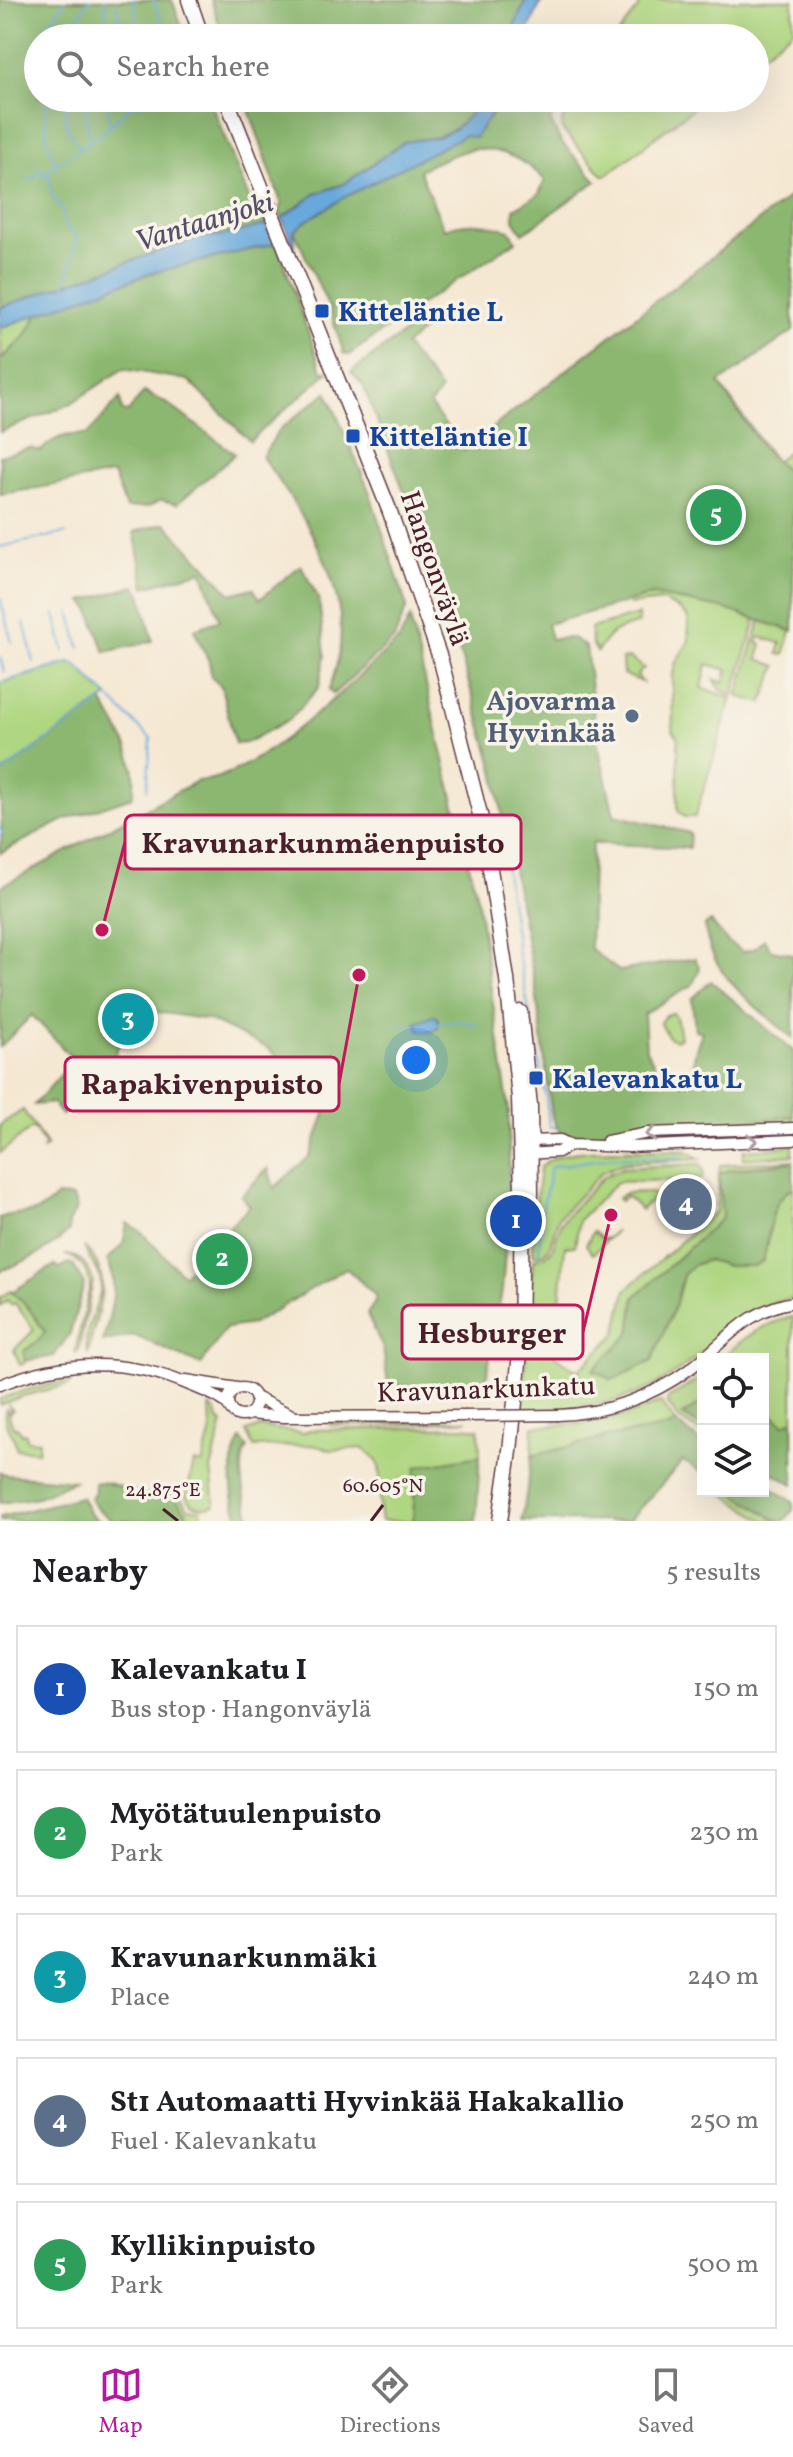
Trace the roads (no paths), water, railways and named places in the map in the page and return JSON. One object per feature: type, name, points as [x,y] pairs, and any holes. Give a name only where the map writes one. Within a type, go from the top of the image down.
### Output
[{"type":"highway","points":[[189,0],[197,24]]},
{"type":"highway","name":"Hangonväylä","points":[[231,112],[379,482],[422,602],[457,721],[484,830],[494,886],[526,1148],[520,1352],[500,1521]]},
{"type":"street","points":[[593,1144],[648,1133],[793,1128]]},
{"type":"street","points":[[526,1148],[560,1140],[571,1145],[629,1147],[793,1140]]},
{"type":"street","name":"Kravunarkunkatu","points":[[249,1414],[284,1417],[558,1415],[608,1408],[652,1392],[689,1370],[747,1320],[770,1308],[793,1302]]},
{"type":"street","points":[[0,1385],[33,1374],[84,1366],[127,1365],[184,1381],[227,1404],[237,1415],[249,1414],[255,1407],[255,1397],[247,1388],[193,1379],[184,1381]]},
{"type":"street","points":[[227,1404],[229,1394],[237,1388]]},
{"type":"street","name":"Kravunarkunkatu","points":[[255,1397],[292,1415]]},
{"type":"water","points":[[526,0],[542,0],[531,24],[515,24]]},
{"type":"water","points":[[471,112],[493,112],[475,138],[465,135],[343,198],[306,221],[294,231],[295,250],[282,218],[317,193],[344,184],[404,142],[438,137],[456,128]]},
{"type":"water","points":[[269,224],[277,243],[151,273],[0,328],[0,308],[7,305],[199,237],[225,235]]},
{"type":"water","points":[[434,1015],[438,1018],[438,1028],[431,1032],[420,1031],[416,1023]]},
{"type":"waterway","points":[[49,24],[65,0]]},
{"type":"waterway","points":[[75,24],[91,0]]},
{"type":"waterway","points":[[105,0],[107,24]]},
{"type":"waterway","points":[[134,0],[138,24]]},
{"type":"waterway","points":[[154,0],[162,24]]},
{"type":"waterway","points":[[116,5],[121,24]]},
{"type":"waterway","points":[[46,112],[46,138],[56,163]]},
{"type":"waterway","points":[[66,112],[66,124],[80,147]]},
{"type":"waterway","points":[[86,112],[89,140]]},
{"type":"waterway","points":[[109,112],[110,125]]},
{"type":"waterway","points":[[65,286],[77,237],[65,227],[63,210],[52,196],[48,170],[100,135],[125,112]]},
{"type":"waterway","points":[[36,166],[44,172]]},
{"type":"waterway","points":[[27,180],[40,173],[47,174]]},
{"type":"waterway","points":[[0,547],[66,533]]},
{"type":"waterway","points":[[0,598],[12,643]]},
{"type":"waterway","points":[[70,611],[80,648]]},
{"type":"waterway","points":[[55,614],[64,651]]},
{"type":"waterway","points":[[24,623],[34,662]]},
{"type":"waterway","points":[[0,657],[4,672]]},
{"type":"waterway","points":[[0,683],[69,663],[75,664],[108,696]]},
{"type":"waterway","points":[[0,774],[108,697],[151,739],[147,790]]},
{"type":"waterway","points":[[0,827],[0,835]]},
{"type":"waterway","points":[[504,858],[549,1126],[557,1128]]},
{"type":"waterway","points":[[438,1024],[459,1021],[478,1025]]},
{"type":"waterway","points":[[397,1026],[416,1025]]},
{"type":"waterway","points":[[539,1253],[541,1216],[551,1167],[612,1157],[685,1158]]},
{"type":"place","name":"Kitteläntie L","points":[[322,311]]},
{"type":"place","name":"Kitteläntie I","points":[[353,436]]},
{"type":"place","name":"Kyllikinpuisto","points":[[716,515]]},
{"type":"place","name":"Ajovarma Hyvinkää","points":[[632,716]]},
{"type":"place","name":"Kravunarkunmäenpuisto","points":[[102,930]]},
{"type":"place","name":"Rapakivenpuisto","points":[[359,975]]},
{"type":"place","name":"Kravunarkunmäki","points":[[128,1019]]},
{"type":"place","name":"Kalevankatu L","points":[[536,1078]]},
{"type":"place","name":"St1 Automaatti Hyvinkää Hakakallio","points":[[686,1204]]},
{"type":"place","name":"Hesburger","points":[[611,1215]]},
{"type":"place","name":"Kalevankatu I","points":[[516,1221]]},
{"type":"place","name":"Myötätuulenpuisto","points":[[222,1259]]},
{"type":"water label","name":"Vantaanjoki","points":[[204,221]]}]
